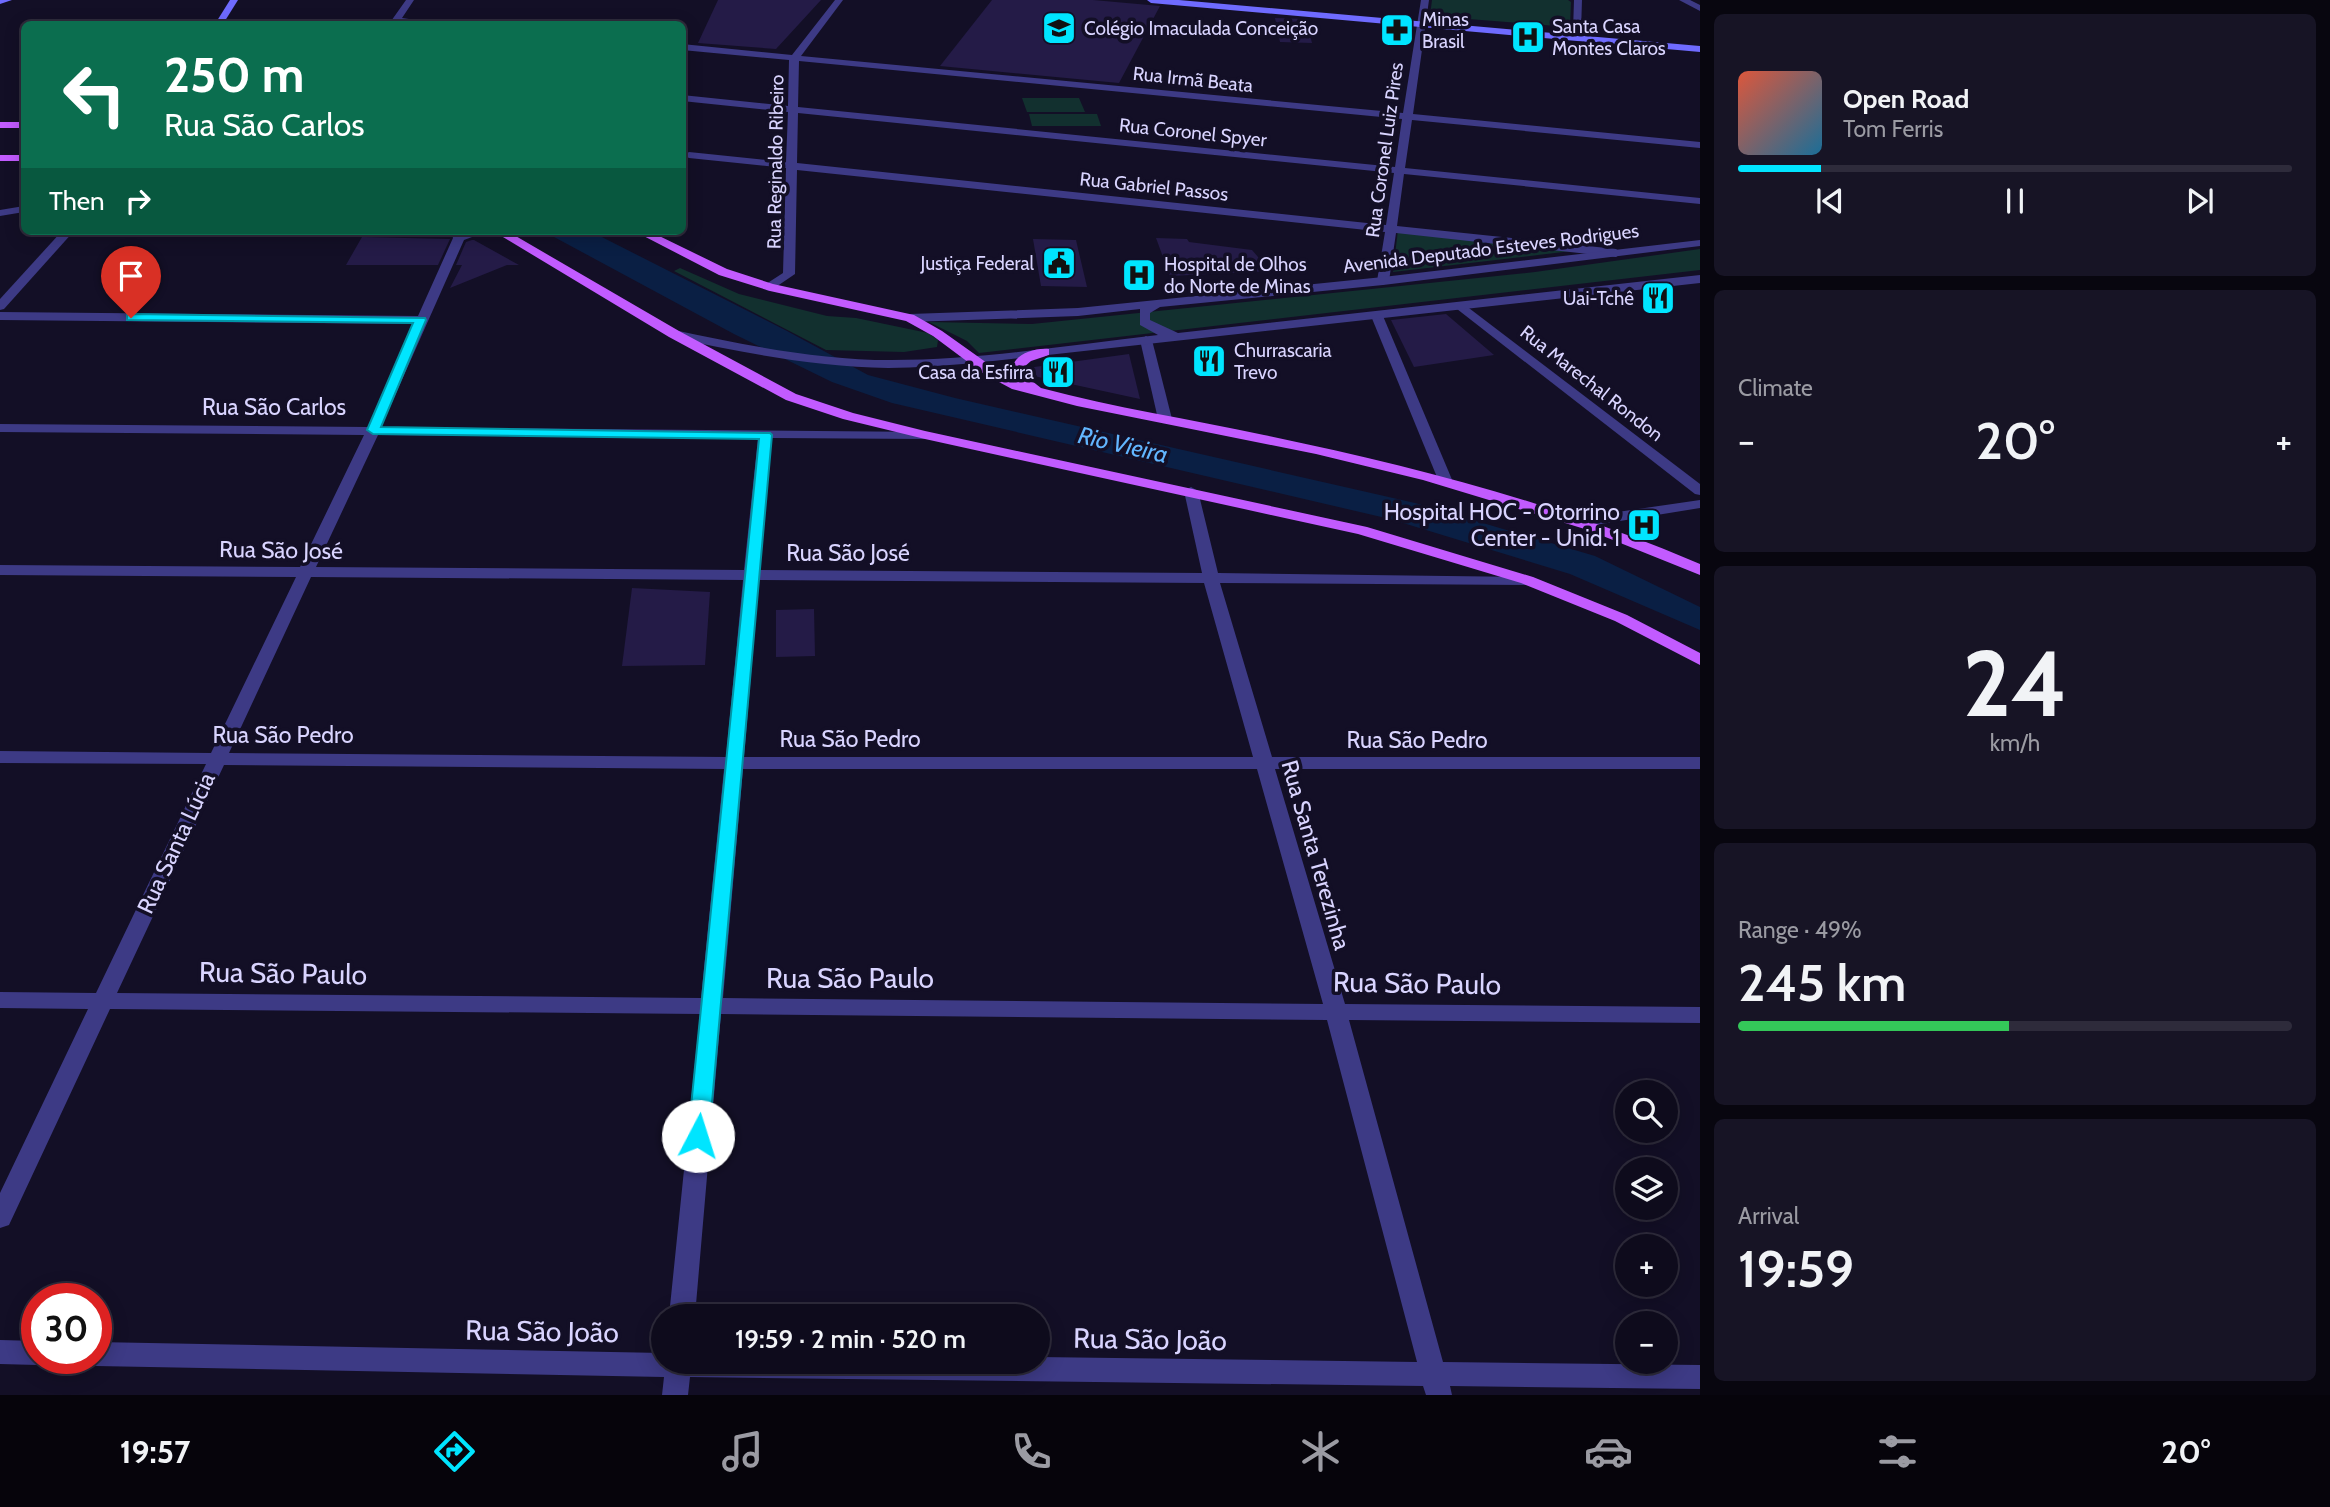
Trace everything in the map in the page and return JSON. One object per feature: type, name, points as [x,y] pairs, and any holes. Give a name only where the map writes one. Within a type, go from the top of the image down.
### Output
[{"type":"main road","points":[[0,1],[8,0]]},
{"type":"main road","points":[[221,21],[234,0]]},
{"type":"main road","points":[[1151,0],[1700,42]]},
{"type":"main road","points":[[1219,0],[1700,49]]},
{"type":"main road","points":[[0,125],[21,125]]},
{"type":"main road","points":[[0,158],[21,158]]},
{"type":"main road","points":[[506,235],[674,334],[791,397],[848,416],[925,435],[1362,530],[1527,580],[1621,618],[1700,660]]},
{"type":"main road","name":"Avenida Deputado Esteves Rodrigues","points":[[648,235],[723,272],[770,287],[910,318],[929,326],[1007,383],[1041,393],[1263,439],[1446,482],[1583,523],[1700,570]]},
{"type":"main road","points":[[1041,393],[1023,381],[1017,366],[1026,358],[1044,352]]},
{"type":"street","points":[[396,21],[410,0]]},
{"type":"street","name":"Rua Reginaldo Ribeiro","points":[[770,287],[789,274],[794,58],[839,0]]},
{"type":"street","name":"Rua Coronel Luiz Pires","points":[[1384,281],[1425,0]]},
{"type":"street","points":[[1577,31],[1578,0]]},
{"type":"street","points":[[1683,0],[1700,8]]},
{"type":"street","name":"Rua Irmã Beata","points":[[686,47],[1700,145]]},
{"type":"street","name":"Rua Coronel Spyer","points":[[686,97],[1700,201]]},
{"type":"street","name":"Rua Gabriel Passos","points":[[689,155],[1616,253]]},
{"type":"street","points":[[0,213],[21,210]]},
{"type":"street","points":[[0,306],[6,294],[64,235]]},
{"type":"street","name":"Rua Santa Lúcia","points":[[0,1218],[373,430],[458,235]]},
{"type":"street","name":"Avenida Deputado Esteves Rodrigues","points":[[910,318],[1037,316],[1155,305],[1700,243]]},
{"type":"street","points":[[674,334],[752,351],[889,364],[1044,352],[1700,279]]},
{"type":"street","points":[[1155,305],[1144,312],[1144,322],[1161,332],[1182,336]]},
{"type":"street","name":"Rua Marechal Rondon","points":[[1461,306],[1700,491]]},
{"type":"street","points":[[1377,316],[1446,482]]},
{"type":"street","points":[[0,317],[421,320]]},
{"type":"street","points":[[1146,340],[1165,419]]},
{"type":"street","name":"Rua São Carlos","points":[[0,428],[925,435]]},
{"type":"street","points":[[683,1304],[765,435]]},
{"type":"street","name":"Rua Santa Terezinha","points":[[1191,491],[1211,579],[1336,1012],[1436,1384]]},
{"type":"street","points":[[1583,523],[1700,504]]},
{"type":"street","name":"Rua São José","points":[[0,570],[1527,580]]},
{"type":"street","name":"Rua São Pedro","points":[[0,757],[1264,765],[1700,763]]},
{"type":"street","name":"Rua São Paulo","points":[[0,1000],[1700,1015]]},
{"type":"street","points":[[0,1352],[21,1353]]},
{"type":"street","name":"Rua São João","points":[[112,1354],[651,1363]]},
{"type":"street","name":"Rua São João","points":[[1050,1373],[1436,1384],[1700,1377]]},
{"type":"street","points":[[675,1395],[677,1374]]},
{"type":"green space","points":[[1432,0],[1568,0],[1571,2],[1570,27],[1430,16]]},
{"type":"green space","points":[[1022,98],[1079,98],[1085,112],[1027,112]]},
{"type":"green space","points":[[1029,114],[1097,114],[1101,126],[1032,126]]},
{"type":"green space","points":[[1398,230],[1572,251],[1393,272]]},
{"type":"green space","points":[[1700,249],[1700,270],[979,353],[967,341],[929,322],[1032,324],[1535,272]]},
{"type":"green space","points":[[680,268],[739,294],[827,316],[856,318],[928,333],[938,340],[937,347],[904,352],[826,350],[674,271]]},
{"type":"water","name":"Rio Vieira","points":[[550,235],[598,235],[868,375],[955,398],[1415,503],[1595,556],[1700,607],[1700,630],[1570,574],[1390,519],[892,403],[832,382],[734,334]]},
{"type":"building","points":[[718,0],[821,0],[776,49],[698,43]]},
{"type":"building","name":"Colégio Imaculada Conceição","points":[[992,0],[1093,0],[1160,6],[1119,83],[940,66]]},
{"type":"building","points":[[1275,18],[1306,19],[1312,43],[1280,42]]},
{"type":"building","points":[[362,237],[450,239],[438,265],[346,265]]},
{"type":"building","points":[[1156,238],[1187,239],[1189,242],[1252,250],[1270,271],[1170,276]]},
{"type":"building","name":"Justiça Federal","points":[[1033,239],[1076,240],[1087,287],[1041,286]]},
{"type":"building","points":[[474,240],[519,265],[507,265],[450,288],[462,265],[456,265],[466,242]]},
{"type":"building","points":[[1446,314],[1494,355],[1414,367],[1391,320]]},
{"type":"building","points":[[1129,354],[1140,399],[1029,375],[1027,368]]},
{"type":"building","points":[[632,588],[710,592],[705,665],[622,666]]},
{"type":"building","points":[[814,609],[815,656],[776,657],[776,610]]},
{"type":"place","name":"Colégio Imaculada Conceição","points":[[1059,28]]},
{"type":"place","name":"Minas Brasil","points":[[1397,30]]},
{"type":"place","name":"Santa Casa Montes Claros","points":[[1528,37]]},
{"type":"place","name":"Justiça Federal","points":[[1059,263]]},
{"type":"place","name":"Hospital de Olhos do Norte de Minas","points":[[1139,275]]},
{"type":"place","name":"Uai-Tchê","points":[[1658,298]]},
{"type":"place","name":"Churrascaria Trevo","points":[[1209,361]]},
{"type":"place","name":"Casa da Esfirra","points":[[1058,372]]},
{"type":"place","name":"Hospital HOC - Otorrino Center - Unid. 1","points":[[1644,525]]},
{"type":"route","points":[[131,318],[421,320],[373,430],[765,435],[698,1136]]}]
